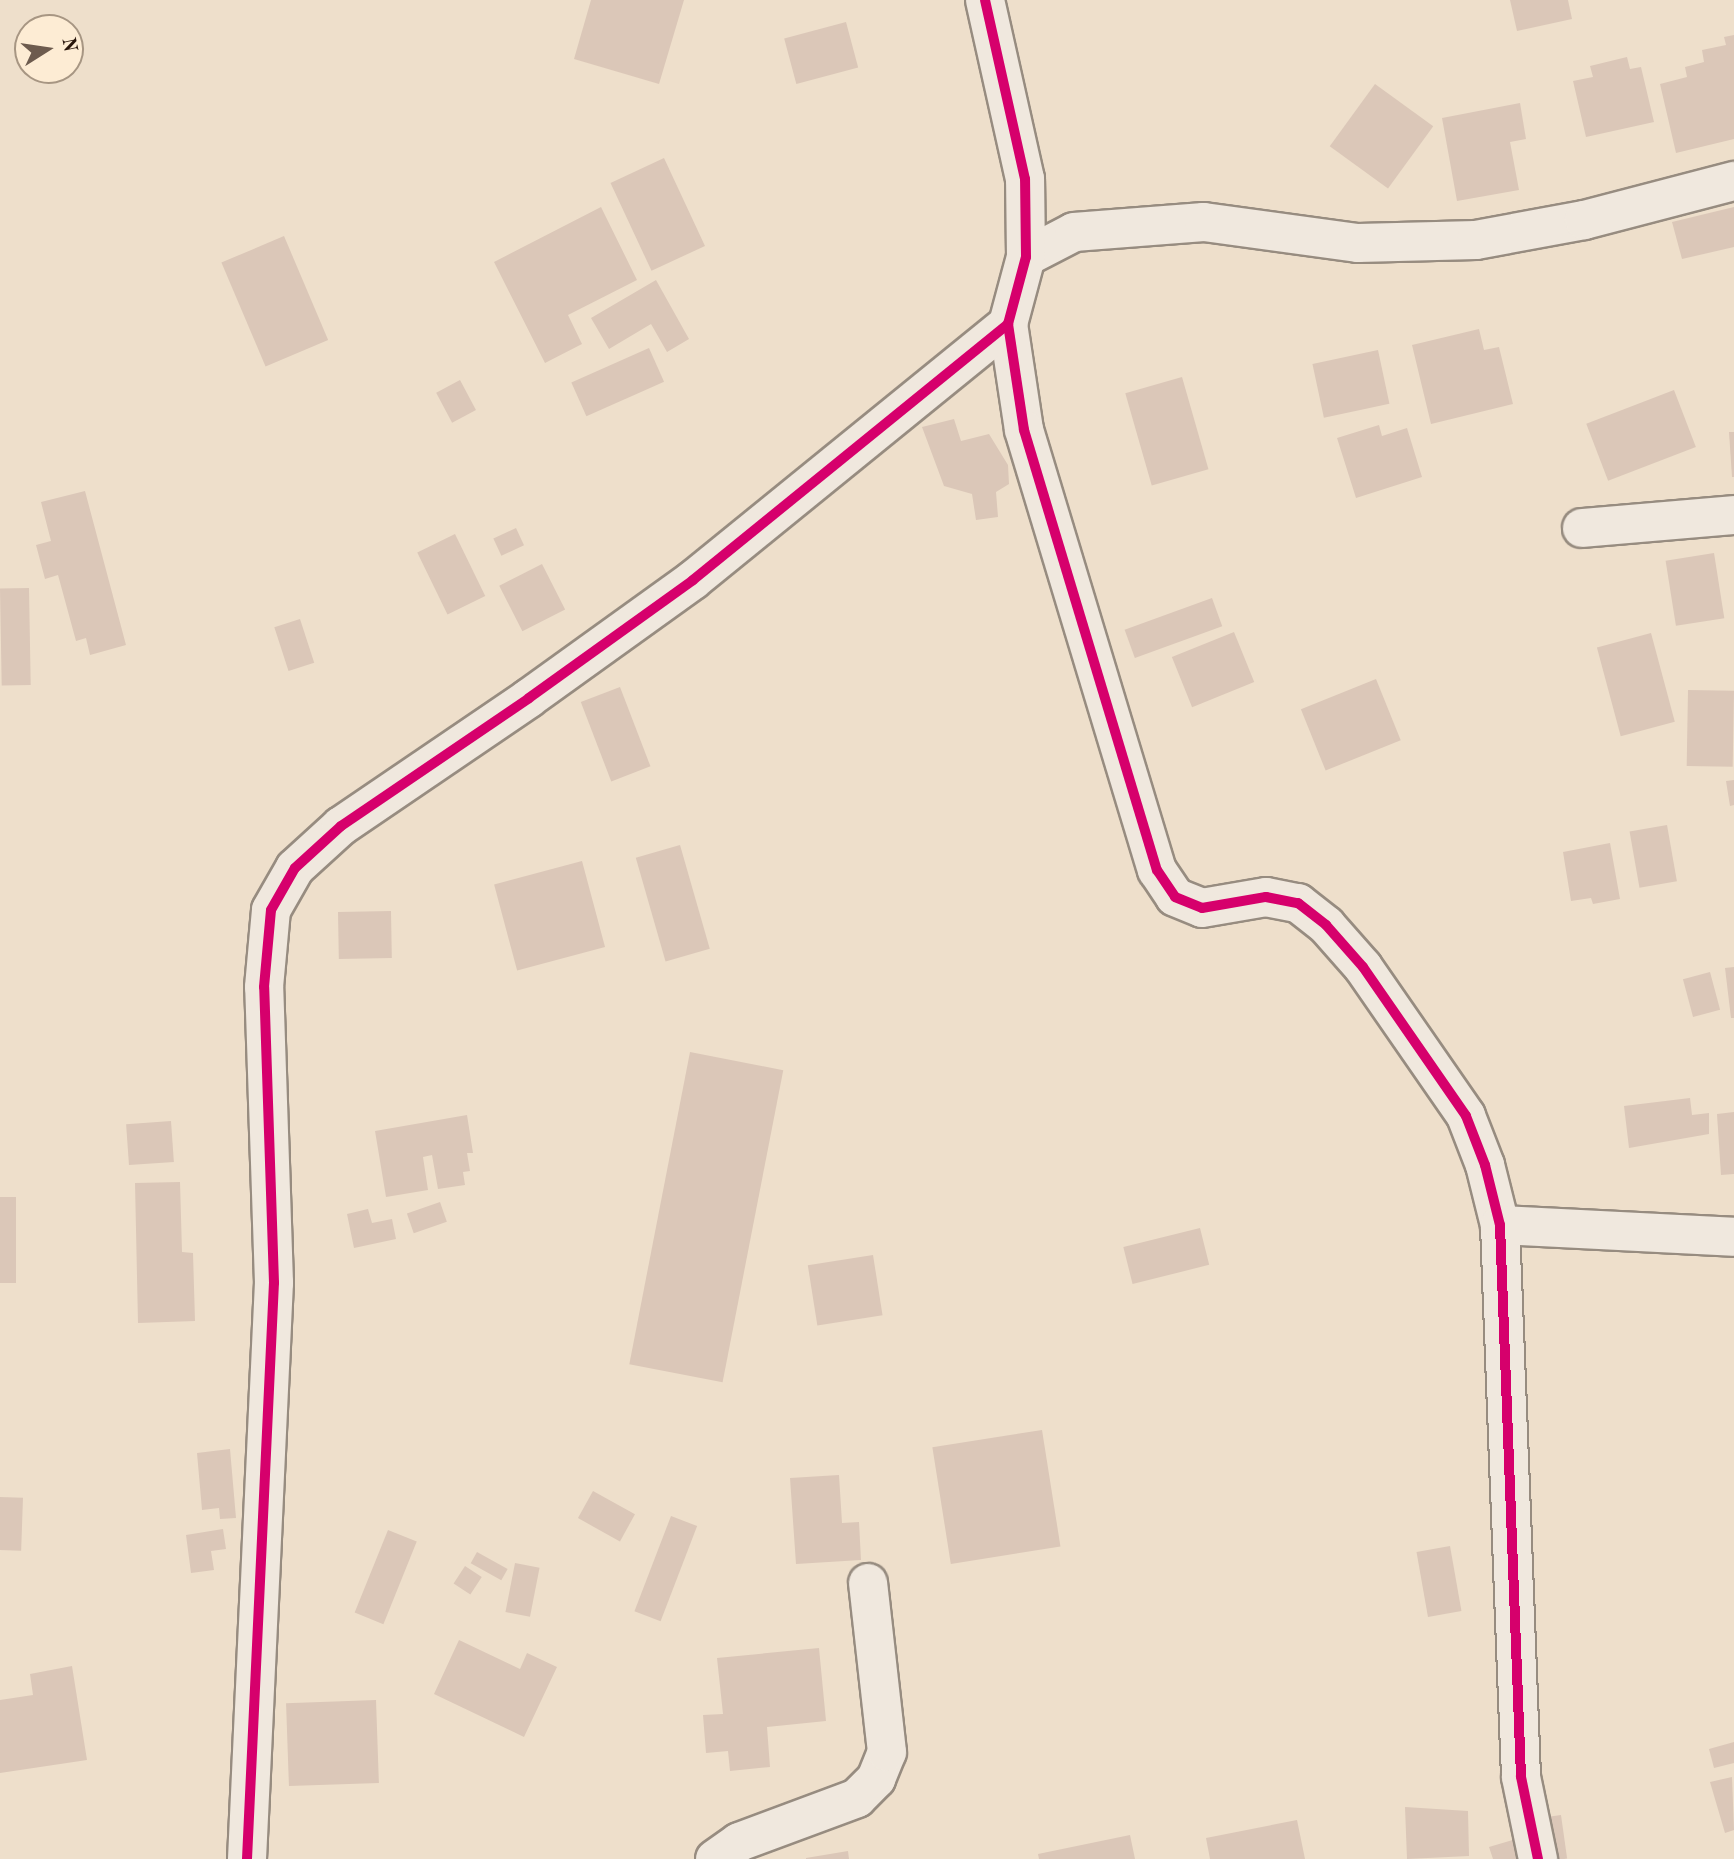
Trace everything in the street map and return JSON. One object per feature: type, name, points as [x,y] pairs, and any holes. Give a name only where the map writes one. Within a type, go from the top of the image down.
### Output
[{"type":"street","points":[[985,0],[1025,179],[1026,257],[1008,324],[1024,430],[1157,870],[1175,897],[1202,908],[1266,897],[1298,903],[1326,925],[1363,967],[1466,1116],[1485,1165],[1500,1225],[1521,1777],[1538,1859]]},
{"type":"street","points":[[1026,257],[1074,232],[1204,222],[1358,243],[1476,240],[1584,220],[1734,181]]},
{"type":"street","points":[[247,1859],[274,1283],[264,987],[271,910],[295,868],[341,826],[529,698],[693,580],[1008,324]]},
{"type":"street","points":[[1582,528],[1734,515]]},
{"type":"street","points":[[1500,1225],[1734,1237]]},
{"type":"street","points":[[715,1859],[739,1842],[857,1798],[876,1779],[887,1752],[868,1583]]},
{"type":"building","points":[[591,0],[684,0],[659,84],[574,59]]},
{"type":"building","points":[[1510,0],[1568,0],[1572,19],[1517,31]]},
{"type":"building","points":[[846,22],[858,67],[796,84],[784,39]]},
{"type":"building","points":[[1734,35],[1734,139],[1676,153],[1660,84],[1687,77],[1685,67],[1704,62],[1702,50],[1726,45],[1724,37]]},
{"type":"building","points":[[1627,57],[1630,69],[1641,67],[1654,122],[1586,137],[1573,81],[1593,77],[1590,66]]},
{"type":"building","points":[[1375,84],[1433,126],[1388,189],[1330,146]]},
{"type":"building","points":[[1520,103],[1526,139],[1510,142],[1519,190],[1457,201],[1442,118]]},
{"type":"building","points":[[664,158],[705,246],[652,271],[611,183]]},
{"type":"building","points":[[601,207],[637,280],[568,315],[582,344],[545,363],[494,262]]},
{"type":"building","points":[[1734,207],[1734,247],[1682,259],[1672,222]]},
{"type":"building","points":[[284,236],[328,340],[266,367],[221,263]]},
{"type":"building","points":[[656,280],[689,339],[667,352],[651,324],[609,349],[591,318]]},
{"type":"building","points":[[1479,329],[1484,350],[1499,347],[1513,404],[1431,424],[1412,345]]},
{"type":"building","points":[[649,348],[664,382],[586,416],[571,383]]},
{"type":"building","points":[[1378,350],[1389,404],[1324,418],[1312,364]]},
{"type":"building","points":[[1182,377],[1208,469],[1152,486],[1125,393]]},
{"type":"building","points":[[460,380],[476,410],[452,423],[436,393]]},
{"type":"building","points":[[1674,390],[1696,447],[1608,481],[1586,424]]},
{"type":"building","points":[[954,419],[961,441],[989,434],[1008,465],[1009,484],[996,492],[998,517],[976,520],[972,494],[944,486],[922,427]]},
{"type":"building","points":[[1379,425],[1382,436],[1407,428],[1422,477],[1356,498],[1337,438]]},
{"type":"building","points":[[1729,432],[1734,432],[1734,477],[1732,477]]},
{"type":"building","points":[[85,491],[126,645],[90,655],[86,638],[76,641],[58,575],[45,579],[36,545],[51,541],[41,502]]},
{"type":"building","points":[[516,528],[524,545],[501,556],[493,539]]},
{"type":"building","points":[[455,534],[485,596],[447,614],[417,552]]},
{"type":"building","points":[[1714,553],[1724,618],[1676,626],[1666,561]]},
{"type":"building","points":[[542,564],[565,609],[522,631],[499,586]]},
{"type":"building","points":[[29,588],[31,685],[2,685],[0,589]]},
{"type":"building","points":[[1212,598],[1222,626],[1135,658],[1125,630]]},
{"type":"building","points":[[300,619],[314,663],[289,671],[274,627]]},
{"type":"building","points":[[1234,632],[1254,682],[1192,707],[1172,657]]},
{"type":"building","points":[[1651,633],[1675,722],[1621,736],[1597,647]]},
{"type":"building","points":[[1376,679],[1401,740],[1326,771],[1301,709]]},
{"type":"building","points":[[620,687],[650,766],[611,781],[581,702]]},
{"type":"building","points":[[1688,690],[1734,691],[1733,767],[1687,766]]},
{"type":"building","points":[[1734,780],[1734,805],[1730,806],[1726,781]]},
{"type":"building","points":[[1667,825],[1677,881],[1639,888],[1630,832]]},
{"type":"building","points":[[1610,843],[1620,899],[1593,904],[1591,898],[1571,901],[1563,852]]},
{"type":"building","points":[[680,845],[710,949],[666,961],[636,858]]},
{"type":"building","points":[[582,861],[605,947],[517,971],[494,885]]},
{"type":"building","points":[[391,911],[392,958],[339,959],[338,912]]},
{"type":"building","points":[[1734,967],[1734,1018],[1731,1018],[1725,968]]},
{"type":"building","points":[[1710,972],[1720,1010],[1693,1017],[1683,979]]},
{"type":"building","points":[[690,1052],[783,1070],[723,1382],[629,1364]]},
{"type":"building","points":[[1690,1098],[1692,1115],[1709,1113],[1709,1134],[1629,1148],[1624,1106]]},
{"type":"building","points":[[1734,1112],[1734,1174],[1721,1175],[1717,1114]]},
{"type":"building","points":[[467,1115],[473,1153],[467,1153],[470,1171],[463,1172],[465,1185],[438,1189],[432,1155],[423,1157],[428,1190],[386,1197],[375,1131]]},
{"type":"building","points":[[171,1121],[174,1162],[129,1165],[126,1124]]},
{"type":"building","points":[[180,1182],[182,1252],[193,1253],[195,1321],[138,1323],[135,1183]]},
{"type":"building","points":[[0,1197],[16,1197],[16,1283],[0,1283]]},
{"type":"building","points":[[440,1202],[447,1222],[414,1233],[407,1213]]},
{"type":"building","points":[[368,1209],[372,1223],[392,1219],[396,1239],[354,1248],[347,1214]]},
{"type":"building","points":[[1200,1228],[1209,1265],[1133,1284],[1123,1247]]},
{"type":"building","points":[[873,1255],[883,1315],[817,1326],[808,1265]]},
{"type":"building","points":[[1042,1430],[1060,1547],[951,1564],[932,1447]]},
{"type":"building","points":[[230,1449],[236,1518],[220,1519],[219,1508],[202,1510],[197,1453]]},
{"type":"building","points":[[839,1475],[842,1523],[859,1522],[861,1560],[796,1564],[790,1478]]},
{"type":"building","points":[[593,1491],[635,1514],[620,1541],[578,1518]]},
{"type":"building","points":[[0,1497],[23,1498],[21,1551],[0,1550]]},
{"type":"building","points":[[671,1516],[697,1526],[661,1621],[634,1611]]},
{"type":"building","points":[[223,1529],[226,1549],[211,1551],[214,1570],[191,1573],[186,1535]]},
{"type":"building","points":[[388,1530],[417,1542],[383,1624],[355,1613]]},
{"type":"building","points":[[1450,1546],[1461,1611],[1428,1617],[1417,1552]]},
{"type":"building","points":[[477,1552],[508,1569],[501,1580],[471,1563]]},
{"type":"building","points":[[515,1563],[540,1568],[530,1617],[505,1612]]},
{"type":"building","points":[[465,1566],[482,1577],[470,1595],[454,1584]]},
{"type":"building","points":[[459,1640],[520,1669],[527,1653],[557,1667],[524,1737],[434,1694]]},
{"type":"building","points":[[819,1648],[826,1721],[767,1727],[770,1767],[730,1771],[728,1751],[706,1753],[703,1715],[723,1714],[717,1658]]},
{"type":"building","points":[[72,1666],[87,1760],[0,1773],[0,1700],[33,1695],[30,1674]]},
{"type":"building","points":[[376,1700],[379,1783],[289,1786],[286,1703]]},
{"type":"building","points":[[1734,1742],[1734,1763],[1714,1768],[1709,1749]]},
{"type":"building","points":[[1732,1777],[1734,1830],[1725,1833],[1710,1782]]},
{"type":"building","points":[[1405,1807],[1468,1811],[1469,1856],[1407,1859]]},
{"type":"building","points":[[1561,1815],[1567,1859],[1549,1859],[1543,1818]]},
{"type":"building","points":[[1297,1820],[1305,1859],[1210,1859],[1206,1838]]},
{"type":"building","points":[[1130,1835],[1135,1859],[1039,1859],[1038,1854]]},
{"type":"building","points":[[1516,1839],[1522,1859],[1493,1859],[1489,1847]]},
{"type":"building","points":[[848,1851],[849,1859],[806,1859],[806,1858]]},
{"type":"cycle path","points":[[247,1859],[274,1283],[264,987],[271,910],[295,868],[341,826],[529,698],[693,580],[1008,324],[1026,257],[1025,179],[985,0]]},
{"type":"cycle path","points":[[1008,324],[1024,430],[1157,870],[1175,897],[1202,908],[1266,897],[1298,903],[1326,925],[1363,967],[1466,1116],[1485,1165],[1500,1225],[1521,1777],[1538,1859]]}]
